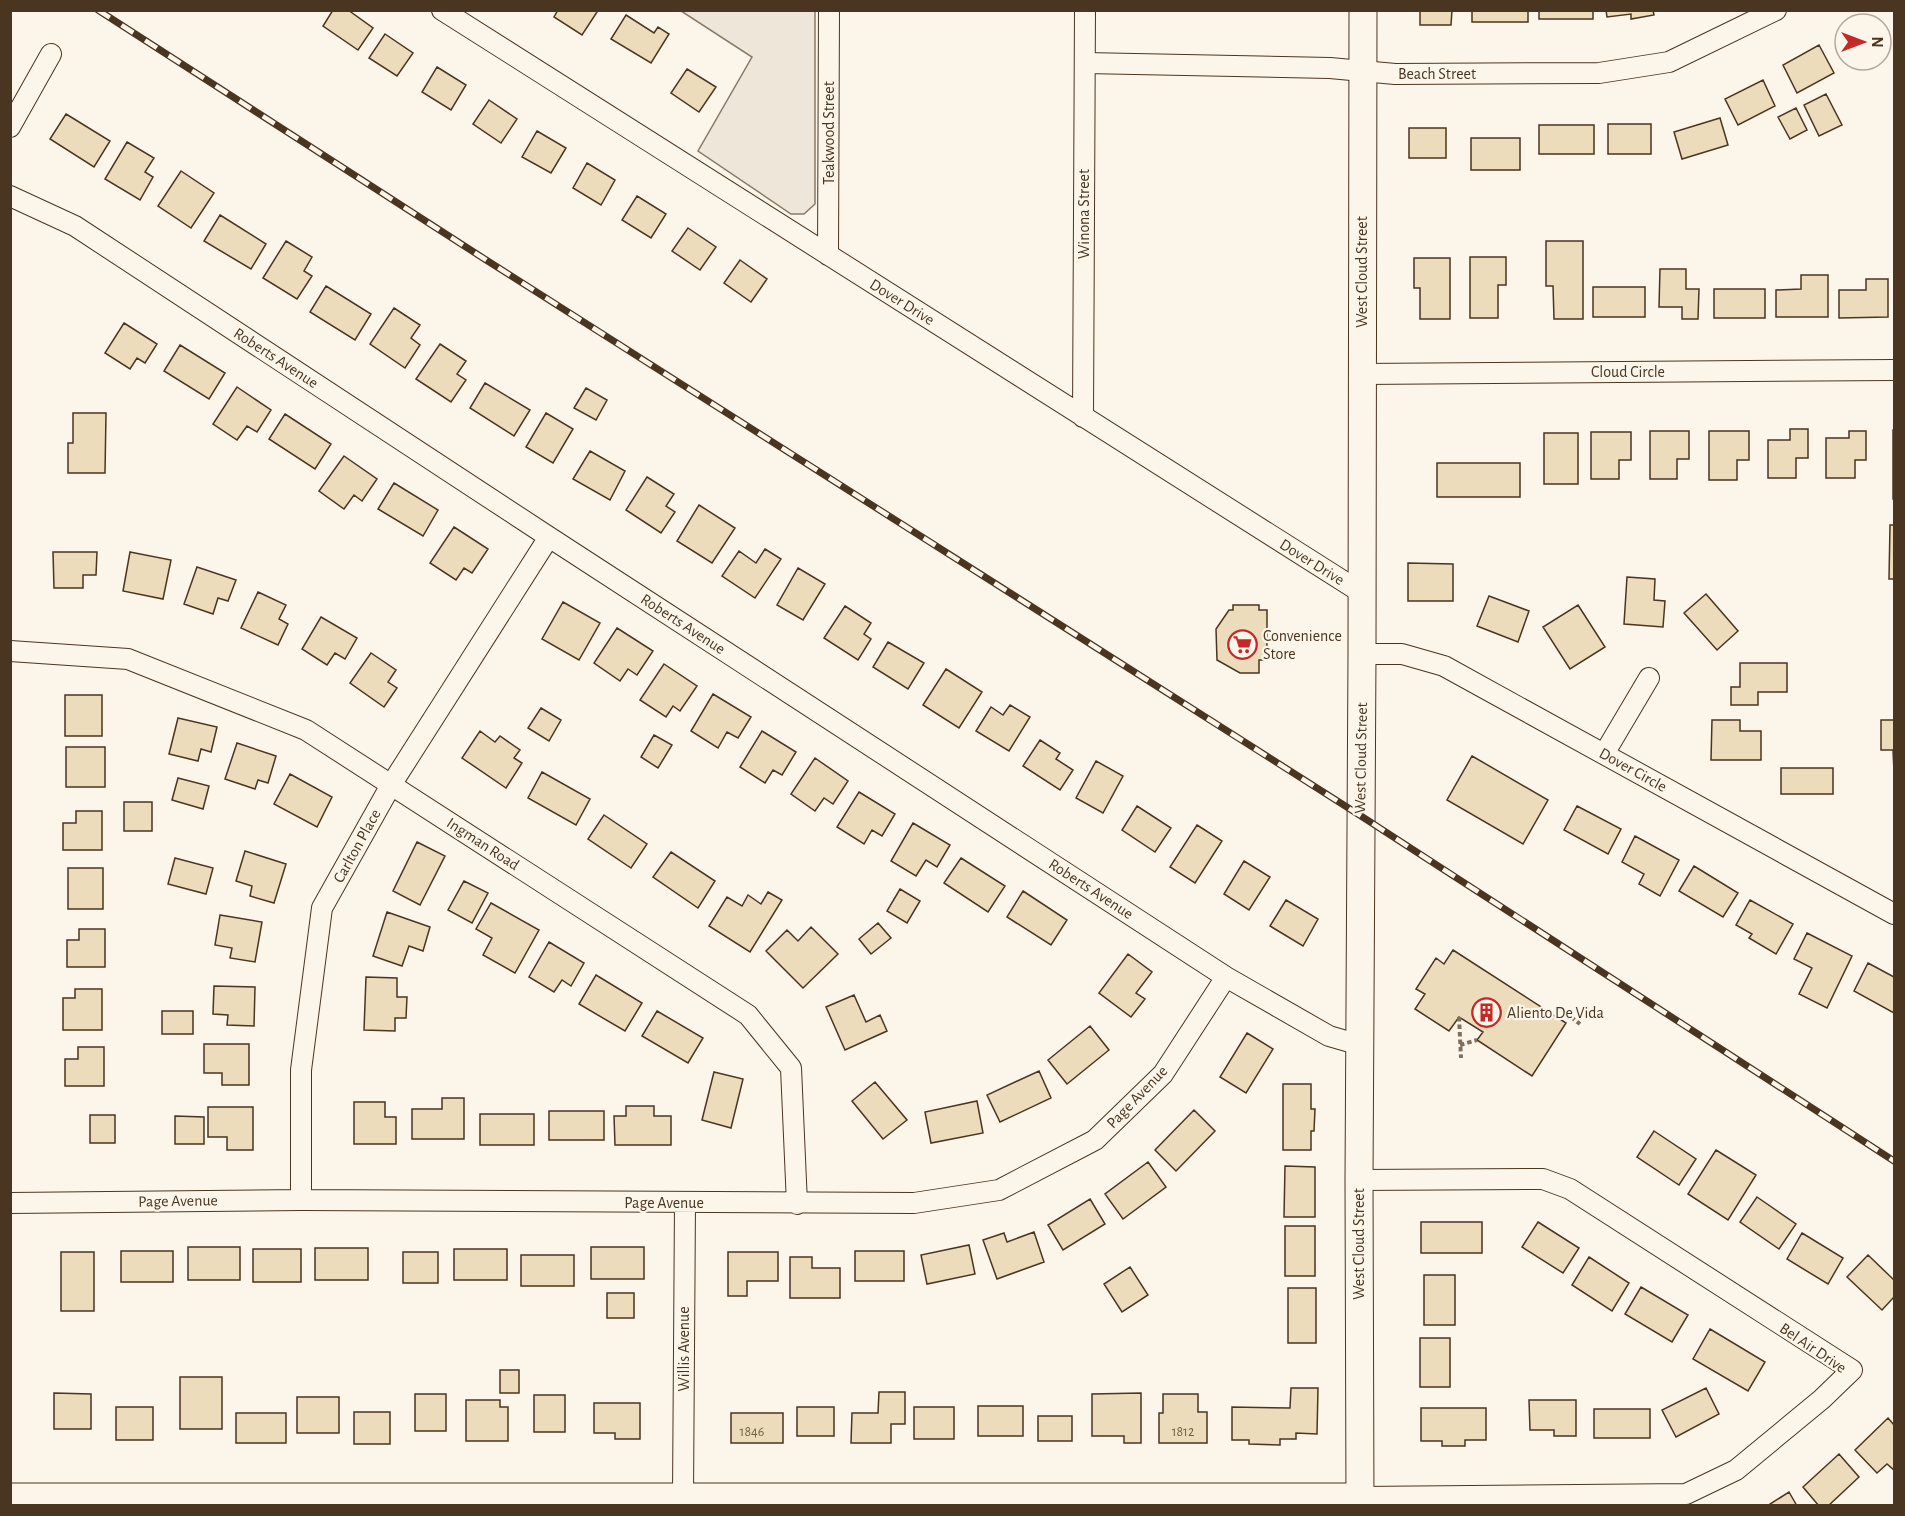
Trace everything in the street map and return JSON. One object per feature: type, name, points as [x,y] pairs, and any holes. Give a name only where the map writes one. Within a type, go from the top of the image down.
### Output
[{"type":"main road","name":"West Cloud Street","points":[[1360,1501],[1363,10]]},
{"type":"main road","points":[[10,1497],[60,1501],[392,1501],[683,1496],[713,1501],[1360,1501]]},
{"type":"street","name":"Dover Drive","points":[[442,10],[1362,593]]},
{"type":"street","name":"Teakwood Street","points":[[828,255],[829,10]]},
{"type":"street","name":"Winona Street","points":[[1083,417],[1086,10]]},
{"type":"street","name":"Beach Street","points":[[1085,63],[1330,68],[1395,74],[1599,73],[1669,62],[1776,10]]},
{"type":"street","points":[[10,128],[51,54]]},
{"type":"street","name":"Roberts Avenue","points":[[10,196],[75,226],[1226,977],[1329,1036],[1360,1045]]},
{"type":"street","name":"Cloud Circle","points":[[1362,374],[1894,370]]},
{"type":"street","name":"Carlton Place","points":[[301,1200],[301,1070],[322,908],[391,785],[549,537]]},
{"type":"street","name":"Ingman Road","points":[[10,651],[128,660],[306,730],[748,1015],[791,1068],[797,1204]]},
{"type":"street","name":"Dover Circle","points":[[1362,654],[1402,654],[1444,666],[1894,914]]},
{"type":"street","points":[[1604,754],[1649,678]]},
{"type":"street","name":"Page Avenue","points":[[10,1203],[301,1200],[914,1203],[999,1190],[1095,1140],[1163,1074],[1226,977]]},
{"type":"street","name":"Bel Air Drive","points":[[1359,1180],[1543,1179],[1570,1189],[1852,1370],[1822,1399],[1737,1470],[1686,1494],[1360,1501]]},
{"type":"street","name":"Willis Avenue","points":[[683,1496],[685,1203]]},
{"type":"path","points":[[1459,1017],[1461,1058]]},
{"type":"path","points":[[1571,1017],[1580,1023]]},
{"type":"path","points":[[1460,1045],[1477,1040]]},
{"type":"shaded area","points":[[681,11],[815,11],[815,204],[804,214],[791,214],[698,151],[752,57]]},
{"type":"building","points":[[333,10],[348,10],[373,28],[358,50],[323,26]]},
{"type":"building","points":[[558,10],[595,10],[597,12],[582,35],[554,17]]},
{"type":"building","points":[[1420,10],[1452,10],[1451,25],[1420,25]]},
{"type":"building","points":[[1472,10],[1528,10],[1528,22],[1472,22]]},
{"type":"building","points":[[1539,10],[1593,10],[1593,19],[1539,19]]},
{"type":"building","points":[[1606,10],[1653,10],[1654,15],[1631,19],[1631,14],[1607,17]]},
{"type":"building","points":[[626,15],[654,33],[658,27],[669,34],[651,63],[611,39]]},
{"type":"building","points":[[385,34],[413,53],[397,76],[369,58]]},
{"type":"building","points":[[1819,45],[1834,73],[1797,93],[1783,65]]},
{"type":"building","points":[[437,67],[466,85],[451,110],[422,92]]},
{"type":"building","points":[[687,69],[716,87],[699,112],[671,93]]},
{"type":"building","points":[[1763,80],[1775,106],[1738,125],[1725,99]]},
{"type":"building","points":[[1826,94],[1842,125],[1819,136],[1804,105]]},
{"type":"building","points":[[489,100],[517,119],[501,143],[473,124]]},
{"type":"building","points":[[1796,108],[1807,130],[1790,139],[1778,117]]},
{"type":"building","points":[[66,114],[110,141],[94,167],[50,139]]},
{"type":"building","points":[[1720,118],[1728,145],[1682,159],[1674,132]]},
{"type":"building","points":[[1608,124],[1651,124],[1651,154],[1608,154]]},
{"type":"building","points":[[1539,125],[1594,125],[1594,154],[1539,154]]},
{"type":"building","points":[[1409,128],[1446,128],[1446,158],[1409,158]]},
{"type":"building","points":[[537,131],[566,148],[551,173],[522,157]]},
{"type":"building","points":[[1471,138],[1520,138],[1520,170],[1471,170]]},
{"type":"building","points":[[127,142],[154,158],[145,172],[153,177],[140,200],[105,179]]},
{"type":"building","points":[[587,163],[615,180],[601,205],[573,188]]},
{"type":"building","points":[[181,171],[214,193],[191,228],[158,206]]},
{"type":"building","points":[[637,196],[666,214],[651,238],[622,220]]},
{"type":"building","points":[[220,215],[266,244],[251,269],[204,241]]},
{"type":"building","points":[[688,228],[716,247],[700,270],[672,251]]},
{"type":"building","points":[[286,241],[312,257],[304,271],[312,276],[297,299],[263,278]]},
{"type":"building","points":[[1546,241],[1583,241],[1583,319],[1554,319],[1553,286],[1546,286]]},
{"type":"building","points":[[1470,257],[1506,257],[1506,285],[1498,285],[1498,318],[1470,318]]},
{"type":"building","points":[[1414,258],[1450,258],[1450,319],[1420,319],[1420,288],[1414,288]]},
{"type":"building","points":[[740,260],[767,279],[751,302],[724,283]]},
{"type":"building","points":[[1660,269],[1686,269],[1686,289],[1699,289],[1698,319],[1682,319],[1682,307],[1659,307]]},
{"type":"building","points":[[1801,275],[1828,275],[1828,317],[1776,317],[1776,290],[1801,289]]},
{"type":"building","points":[[1866,279],[1888,279],[1888,317],[1839,318],[1839,290],[1866,290]]},
{"type":"building","points":[[326,286],[371,314],[355,340],[310,312]]},
{"type":"building","points":[[1593,287],[1645,287],[1645,317],[1593,317]]},
{"type":"building","points":[[1714,289],[1765,289],[1765,318],[1714,318]]},
{"type":"building","points":[[394,308],[420,325],[411,338],[420,345],[405,368],[370,344]]},
{"type":"building","points":[[124,323],[157,344],[145,363],[137,358],[130,369],[105,353]]},
{"type":"building","points":[[440,344],[466,361],[457,374],[466,380],[451,402],[416,379]]},
{"type":"building","points":[[180,345],[225,373],[209,399],[164,371]]},
{"type":"building","points":[[485,383],[530,410],[514,436],[470,408]]},
{"type":"building","points":[[237,387],[271,410],[257,432],[247,426],[237,440],[213,424]]},
{"type":"building","points":[[586,388],[607,400],[596,420],[574,408]]},
{"type":"building","points":[[73,413],[106,413],[105,473],[68,473],[68,443],[73,443]]},
{"type":"building","points":[[546,413],[573,429],[553,463],[526,447]]},
{"type":"building","points":[[285,414],[331,444],[315,469],[269,439]]},
{"type":"building","points":[[1790,429],[1808,429],[1808,458],[1796,458],[1796,478],[1768,478],[1768,440],[1790,440]]},
{"type":"building","points":[[1894,430],[1894,499],[1893,499]]},
{"type":"building","points":[[1650,431],[1689,431],[1689,459],[1677,459],[1677,479],[1650,479]]},
{"type":"building","points":[[1709,431],[1749,431],[1749,460],[1737,460],[1737,480],[1709,480]]},
{"type":"building","points":[[1849,431],[1866,431],[1866,460],[1855,460],[1855,478],[1826,478],[1826,438],[1849,438]]},
{"type":"building","points":[[1591,432],[1631,432],[1631,460],[1619,460],[1619,479],[1591,479]]},
{"type":"building","points":[[1544,433],[1578,433],[1578,484],[1544,484]]},
{"type":"building","points":[[590,451],[625,471],[610,500],[573,479]]},
{"type":"building","points":[[344,456],[377,479],[362,501],[354,495],[344,509],[319,491]]},
{"type":"building","points":[[1437,463],[1520,463],[1520,497],[1437,497]]},
{"type":"building","points":[[647,477],[674,494],[666,506],[675,512],[661,533],[626,510]]},
{"type":"building","points":[[394,483],[438,510],[423,536],[378,509]]},
{"type":"building","points":[[699,505],[735,528],[712,563],[677,541]]},
{"type":"building","points":[[1890,525],[1894,525],[1894,579],[1889,579]]},
{"type":"building","points":[[454,527],[488,549],[472,573],[464,568],[456,580],[430,563]]},
{"type":"building","points":[[765,549],[781,559],[755,598],[722,576],[739,551],[756,563]]},
{"type":"building","points":[[53,552],[97,552],[96,575],[83,575],[83,588],[54,588]]},
{"type":"building","points":[[130,552],[171,560],[163,599],[123,591]]},
{"type":"building","points":[[1408,563],[1453,564],[1453,601],[1408,601]]},
{"type":"building","points":[[197,567],[236,580],[228,601],[218,598],[213,614],[184,604]]},
{"type":"building","points":[[798,568],[825,584],[803,620],[777,605]]},
{"type":"building","points":[[1627,577],[1655,579],[1654,600],[1665,601],[1663,627],[1624,624]]},
{"type":"building","points":[[258,592],[286,605],[279,619],[288,624],[278,645],[241,628]]},
{"type":"building","points":[[1706,594],[1738,631],[1717,650],[1684,613]]},
{"type":"building","points":[[1489,596],[1529,611],[1518,642],[1477,626]]},
{"type":"building","points":[[563,602],[600,623],[579,660],[542,639]]},
{"type":"building","name":"Convenience Store","points":[[1233,605],[1259,605],[1259,610],[1267,610],[1267,660],[1259,660],[1259,673],[1240,673],[1217,660],[1216,629],[1229,610],[1233,610]]},
{"type":"building","points":[[1578,605],[1605,647],[1570,669],[1543,627]]},
{"type":"building","points":[[845,606],[871,623],[864,634],[871,639],[858,660],[824,638]]},
{"type":"building","points":[[321,617],[357,638],[345,659],[335,653],[327,665],[302,649]]},
{"type":"building","points":[[617,628],[653,651],[637,675],[628,669],[620,681],[594,663]]},
{"type":"building","points":[[888,642],[924,663],[908,689],[873,667]]},
{"type":"building","points":[[371,653],[396,670],[388,682],[397,688],[384,707],[350,683]]},
{"type":"building","points":[[1740,663],[1787,663],[1787,692],[1758,692],[1758,705],[1731,705],[1731,687],[1740,687]]},
{"type":"building","points":[[664,664],[697,686],[680,711],[673,706],[666,717],[640,700]]},
{"type":"building","points":[[946,669],[982,692],[959,728],[923,705]]},
{"type":"building","points":[[713,694],[751,717],[738,738],[727,732],[718,748],[691,731]]},
{"type":"building","points":[[65,695],[102,695],[102,736],[65,736]]},
{"type":"building","points":[[1010,705],[1030,717],[1009,751],[976,731],[991,707],[1003,715]]},
{"type":"building","points":[[541,708],[561,720],[549,741],[528,728]]},
{"type":"building","points":[[178,718],[217,727],[211,752],[201,749],[198,761],[169,754]]},
{"type":"building","points":[[1712,720],[1740,720],[1740,731],[1761,731],[1761,760],[1711,760]]},
{"type":"building","points":[[1881,720],[1894,720],[1894,772],[1893,750],[1881,750]]},
{"type":"building","points":[[480,731],[495,742],[500,736],[520,750],[514,758],[522,763],[506,788],[462,758]]},
{"type":"building","points":[[762,731],[796,752],[782,775],[773,770],[765,783],[740,767]]},
{"type":"building","points":[[654,735],[672,745],[658,768],[641,757]]},
{"type":"building","points":[[1040,740],[1060,753],[1056,759],[1073,770],[1060,790],[1023,766]]},
{"type":"building","points":[[237,743],[276,756],[268,783],[258,780],[255,789],[225,779]]},
{"type":"building","points":[[66,747],[105,747],[105,787],[66,787]]},
{"type":"building","points":[[1472,756],[1548,800],[1523,844],[1447,800]]},
{"type":"building","points":[[815,758],[848,781],[833,804],[824,798],[815,811],[791,794]]},
{"type":"building","points":[[1096,761],[1123,776],[1103,813],[1076,798]]},
{"type":"building","points":[[1781,768],[1833,768],[1833,794],[1781,794]]},
{"type":"building","points":[[542,772],[590,799],[576,825],[528,798]]},
{"type":"building","points":[[290,774],[332,797],[317,827],[274,804]]},
{"type":"building","points":[[178,778],[209,786],[203,809],[172,800]]},
{"type":"building","points":[[859,792],[895,814],[882,836],[872,830],[864,844],[837,827]]},
{"type":"building","points":[[124,802],[152,802],[152,831],[124,831]]},
{"type":"building","points":[[1137,806],[1171,828],[1155,852],[1122,830]]},
{"type":"building","points":[[1577,806],[1621,829],[1608,854],[1564,830]]},
{"type":"building","points":[[76,811],[102,811],[102,850],[63,850],[63,823],[76,823]]},
{"type":"building","points":[[604,815],[647,844],[631,868],[588,839]]},
{"type":"building","points":[[913,823],[950,845],[937,867],[926,860],[916,876],[891,861]]},
{"type":"building","points":[[1197,825],[1222,841],[1195,883],[1170,867]]},
{"type":"building","points":[[1635,836],[1679,860],[1660,896],[1639,884],[1644,874],[1622,862]]},
{"type":"building","points":[[417,842],[445,856],[420,905],[393,891]]},
{"type":"building","points":[[245,851],[286,864],[274,903],[250,896],[252,886],[236,881]]},
{"type":"building","points":[[671,852],[715,881],[698,908],[653,877]]},
{"type":"building","points":[[175,858],[213,868],[206,894],[168,884]]},
{"type":"building","points":[[961,858],[1005,886],[988,912],[944,883]]},
{"type":"building","points":[[1244,861],[1270,877],[1249,910],[1224,894]]},
{"type":"building","points":[[1694,866],[1738,893],[1723,917],[1679,891]]},
{"type":"building","points":[[68,868],[103,868],[103,909],[68,909]]},
{"type":"building","points":[[464,881],[488,893],[472,923],[448,910]]},
{"type":"building","points":[[900,889],[920,901],[907,923],[887,911]]},
{"type":"building","points":[[1023,891],[1067,920],[1051,945],[1007,917]]},
{"type":"building","points":[[768,892],[782,900],[750,952],[709,926],[727,897],[742,906],[748,895],[761,904]]},
{"type":"building","points":[[1286,900],[1318,919],[1303,946],[1270,926]]},
{"type":"building","points":[[1750,900],[1793,924],[1776,954],[1749,938],[1752,934],[1736,925]]},
{"type":"building","points":[[491,903],[539,930],[515,973],[483,955],[492,938],[476,929]]},
{"type":"building","points":[[387,912],[430,927],[423,951],[409,946],[402,966],[373,956]]},
{"type":"building","points":[[220,915],[262,922],[255,962],[230,958],[232,948],[215,945]]},
{"type":"building","points":[[878,923],[891,938],[871,954],[859,939]]},
{"type":"building","points":[[811,927],[838,954],[803,988],[766,951],[787,930],[798,941]]},
{"type":"building","points":[[79,929],[105,929],[105,967],[67,967],[67,940],[79,940]]},
{"type":"building","points":[[1807,933],[1852,956],[1827,1008],[1799,994],[1812,968],[1794,959]]},
{"type":"building","points":[[549,942],[584,963],[571,986],[562,980],[554,992],[529,977]]},
{"type":"building","name":"Aliento De Vida","points":[[1453,950],[1566,1023],[1532,1076],[1477,1040],[1483,1032],[1459,1017],[1449,1031],[1415,1009],[1425,994],[1416,989],[1436,958],[1444,964]]},
{"type":"building","points":[[1128,954],[1152,972],[1136,993],[1145,999],[1131,1017],[1099,993]]},
{"type":"building","points":[[1868,963],[1894,977],[1894,1013],[1854,991]]},
{"type":"building","points":[[596,975],[642,1003],[625,1031],[579,1004]]},
{"type":"building","points":[[366,977],[397,978],[397,997],[407,997],[406,1018],[395,1018],[395,1031],[364,1030]]},
{"type":"building","points":[[214,986],[255,987],[254,1026],[227,1025],[228,1015],[213,1014]]},
{"type":"building","points":[[75,989],[102,989],[102,1030],[63,1030],[63,998],[75,998]]},
{"type":"building","points":[[854,995],[866,1022],[880,1015],[887,1031],[845,1050],[826,1007]]},
{"type":"building","points":[[162,1011],[193,1011],[193,1034],[162,1034]]},
{"type":"building","points":[[657,1011],[703,1038],[688,1063],[642,1036]]},
{"type":"building","points":[[1090,1026],[1109,1050],[1067,1084],[1048,1060]]},
{"type":"building","points":[[1247,1033],[1273,1049],[1246,1093],[1220,1077]]},
{"type":"building","points":[[204,1044],[249,1044],[249,1085],[222,1085],[222,1073],[204,1073]]},
{"type":"building","points":[[78,1047],[104,1047],[104,1086],[65,1086],[65,1059],[78,1059]]},
{"type":"building","points":[[1039,1071],[1051,1098],[1000,1122],[987,1095]]},
{"type":"building","points":[[714,1072],[743,1079],[731,1128],[702,1120]]},
{"type":"building","points":[[875,1082],[907,1120],[883,1139],[852,1101]]},
{"type":"building","points":[[1283,1084],[1311,1084],[1311,1109],[1315,1109],[1314,1131],[1311,1131],[1311,1150],[1283,1150]]},
{"type":"building","points":[[442,1098],[464,1098],[464,1139],[412,1139],[412,1109],[442,1109]]},
{"type":"building","points":[[977,1101],[983,1133],[931,1143],[925,1112]]},
{"type":"building","points":[[354,1102],[385,1102],[385,1117],[396,1117],[396,1144],[354,1144]]},
{"type":"building","points":[[626,1106],[654,1106],[654,1116],[671,1116],[671,1145],[615,1145],[614,1116],[626,1116]]},
{"type":"building","points":[[208,1107],[253,1107],[253,1150],[227,1150],[227,1137],[208,1137]]},
{"type":"building","points":[[1194,1110],[1215,1131],[1176,1171],[1155,1150]]},
{"type":"building","points":[[549,1111],[604,1111],[604,1140],[549,1140]]},
{"type":"building","points":[[480,1114],[534,1114],[534,1145],[480,1145]]},
{"type":"building","points":[[90,1115],[115,1115],[115,1143],[90,1143]]},
{"type":"building","points":[[175,1116],[204,1117],[204,1144],[175,1144]]},
{"type":"building","points":[[1654,1131],[1696,1159],[1679,1185],[1637,1157]]},
{"type":"building","points":[[1716,1150],[1756,1175],[1728,1220],[1688,1194]]},
{"type":"building","points":[[1148,1162],[1166,1187],[1123,1219],[1105,1194]]},
{"type":"building","points":[[1285,1166],[1315,1167],[1315,1217],[1284,1217]]},
{"type":"building","points":[[1757,1197],[1796,1224],[1779,1249],[1740,1222]]},
{"type":"building","points":[[1090,1199],[1105,1224],[1063,1250],[1048,1225]]},
{"type":"building","points":[[1421,1222],[1482,1222],[1482,1253],[1421,1253]]},
{"type":"building","points":[[1538,1222],[1579,1248],[1563,1273],[1522,1247]]},
{"type":"building","points":[[1285,1226],[1315,1226],[1315,1276],[1285,1276]]},
{"type":"building","points":[[1034,1232],[1044,1262],[997,1279],[983,1240],[1004,1233],[1007,1242]]},
{"type":"building","points":[[1802,1233],[1843,1258],[1828,1284],[1787,1259]]},
{"type":"building","points":[[969,1245],[975,1274],[927,1284],[921,1255]]},
{"type":"building","points":[[188,1247],[240,1247],[240,1280],[188,1280]]},
{"type":"building","points":[[591,1247],[644,1247],[644,1279],[591,1279]]},
{"type":"building","points":[[315,1248],[368,1248],[368,1280],[315,1280]]},
{"type":"building","points":[[253,1249],[301,1249],[301,1282],[253,1282]]},
{"type":"building","points":[[454,1249],[507,1249],[507,1280],[454,1280]]},
{"type":"building","points":[[121,1251],[173,1251],[173,1282],[121,1282]]},
{"type":"building","points":[[855,1251],[904,1251],[904,1281],[855,1281]]},
{"type":"building","points":[[61,1252],[94,1252],[94,1311],[61,1311]]},
{"type":"building","points":[[403,1252],[438,1252],[438,1283],[403,1283]]},
{"type":"building","points":[[728,1252],[778,1252],[778,1281],[747,1281],[747,1296],[728,1296]]},
{"type":"building","points":[[521,1255],[574,1255],[574,1286],[521,1286]]},
{"type":"building","points":[[1868,1255],[1894,1280],[1894,1297],[1882,1310],[1847,1277]]},
{"type":"building","points":[[790,1257],[812,1257],[812,1268],[840,1268],[840,1298],[790,1298]]},
{"type":"building","points":[[1589,1257],[1629,1283],[1612,1311],[1572,1285]]},
{"type":"building","points":[[1130,1267],[1148,1295],[1122,1312],[1104,1284]]},
{"type":"building","points":[[1424,1275],[1455,1275],[1455,1325],[1424,1325]]},
{"type":"building","points":[[1641,1287],[1688,1315],[1672,1342],[1625,1314]]},
{"type":"building","points":[[1288,1288],[1316,1288],[1316,1343],[1288,1343]]},
{"type":"building","points":[[607,1293],[634,1293],[634,1318],[607,1318]]},
{"type":"building","points":[[1710,1329],[1765,1362],[1748,1391],[1693,1359]]},
{"type":"building","points":[[1420,1338],[1450,1338],[1450,1387],[1420,1387]]},
{"type":"building","points":[[500,1370],[519,1370],[519,1393],[500,1393]]},
{"type":"building","points":[[180,1377],[222,1377],[222,1429],[180,1429]]},
{"type":"building","points":[[1291,1388],[1318,1388],[1317,1434],[1296,1433],[1296,1439],[1280,1439],[1280,1445],[1249,1444],[1249,1440],[1232,1440],[1232,1407],[1290,1408]]},
{"type":"building","points":[[1706,1388],[1719,1414],[1676,1437],[1662,1410]]},
{"type":"building","points":[[879,1392],[905,1392],[905,1424],[891,1424],[891,1443],[851,1443],[852,1413],[878,1413]]},
{"type":"building","points":[[54,1393],[91,1394],[91,1429],[54,1429]]},
{"type":"building","points":[[1141,1393],[1141,1443],[1124,1443],[1124,1436],[1092,1436],[1092,1394]]},
{"type":"building","points":[[415,1394],[446,1394],[446,1431],[415,1431]]},
{"type":"building","points":[[1163,1394],[1198,1394],[1198,1412],[1207,1412],[1207,1443],[1159,1443],[1159,1413],[1163,1413]]},
{"type":"building","points":[[534,1395],[565,1395],[565,1432],[534,1432]]},
{"type":"building","points":[[297,1397],[339,1397],[339,1433],[297,1433]]},
{"type":"building","points":[[466,1400],[500,1400],[500,1407],[508,1407],[508,1441],[466,1441]]},
{"type":"building","points":[[1529,1400],[1576,1400],[1576,1436],[1554,1436],[1554,1430],[1530,1430]]},
{"type":"building","points":[[594,1403],[640,1403],[640,1439],[615,1439],[615,1433],[594,1433]]},
{"type":"building","points":[[978,1406],[1023,1406],[1023,1436],[978,1436]]},
{"type":"building","points":[[116,1407],[153,1407],[153,1440],[116,1440]]},
{"type":"building","points":[[797,1407],[834,1407],[834,1436],[797,1436]]},
{"type":"building","points":[[914,1407],[954,1407],[954,1439],[914,1439]]},
{"type":"building","points":[[1421,1408],[1486,1408],[1486,1440],[1465,1440],[1465,1446],[1442,1446],[1442,1441],[1421,1441]]},
{"type":"building","points":[[1594,1409],[1650,1409],[1650,1438],[1594,1438]]},
{"type":"building","points":[[354,1412],[390,1412],[390,1444],[354,1444]]},
{"type":"building","points":[[236,1413],[286,1413],[286,1443],[236,1443]]},
{"type":"building","points":[[731,1413],[783,1413],[783,1443],[731,1443]]},
{"type":"building","points":[[1038,1416],[1072,1416],[1072,1441],[1038,1441]]},
{"type":"building","points":[[1888,1418],[1894,1425],[1894,1470],[1887,1464],[1877,1473],[1855,1450]]},
{"type":"building","points":[[1839,1454],[1859,1477],[1828,1506],[1819,1506],[1803,1487]]},
{"type":"building","points":[[1789,1492],[1797,1506],[1767,1506]]},
{"type":"railway","points":[[98,10],[483,258],[1361,816],[1894,1161]]},
{"type":"place","name":"Convenience Store","points":[[1242,645]]},
{"type":"place","name":"Aliento De Vida","points":[[1486,1013]]}]
